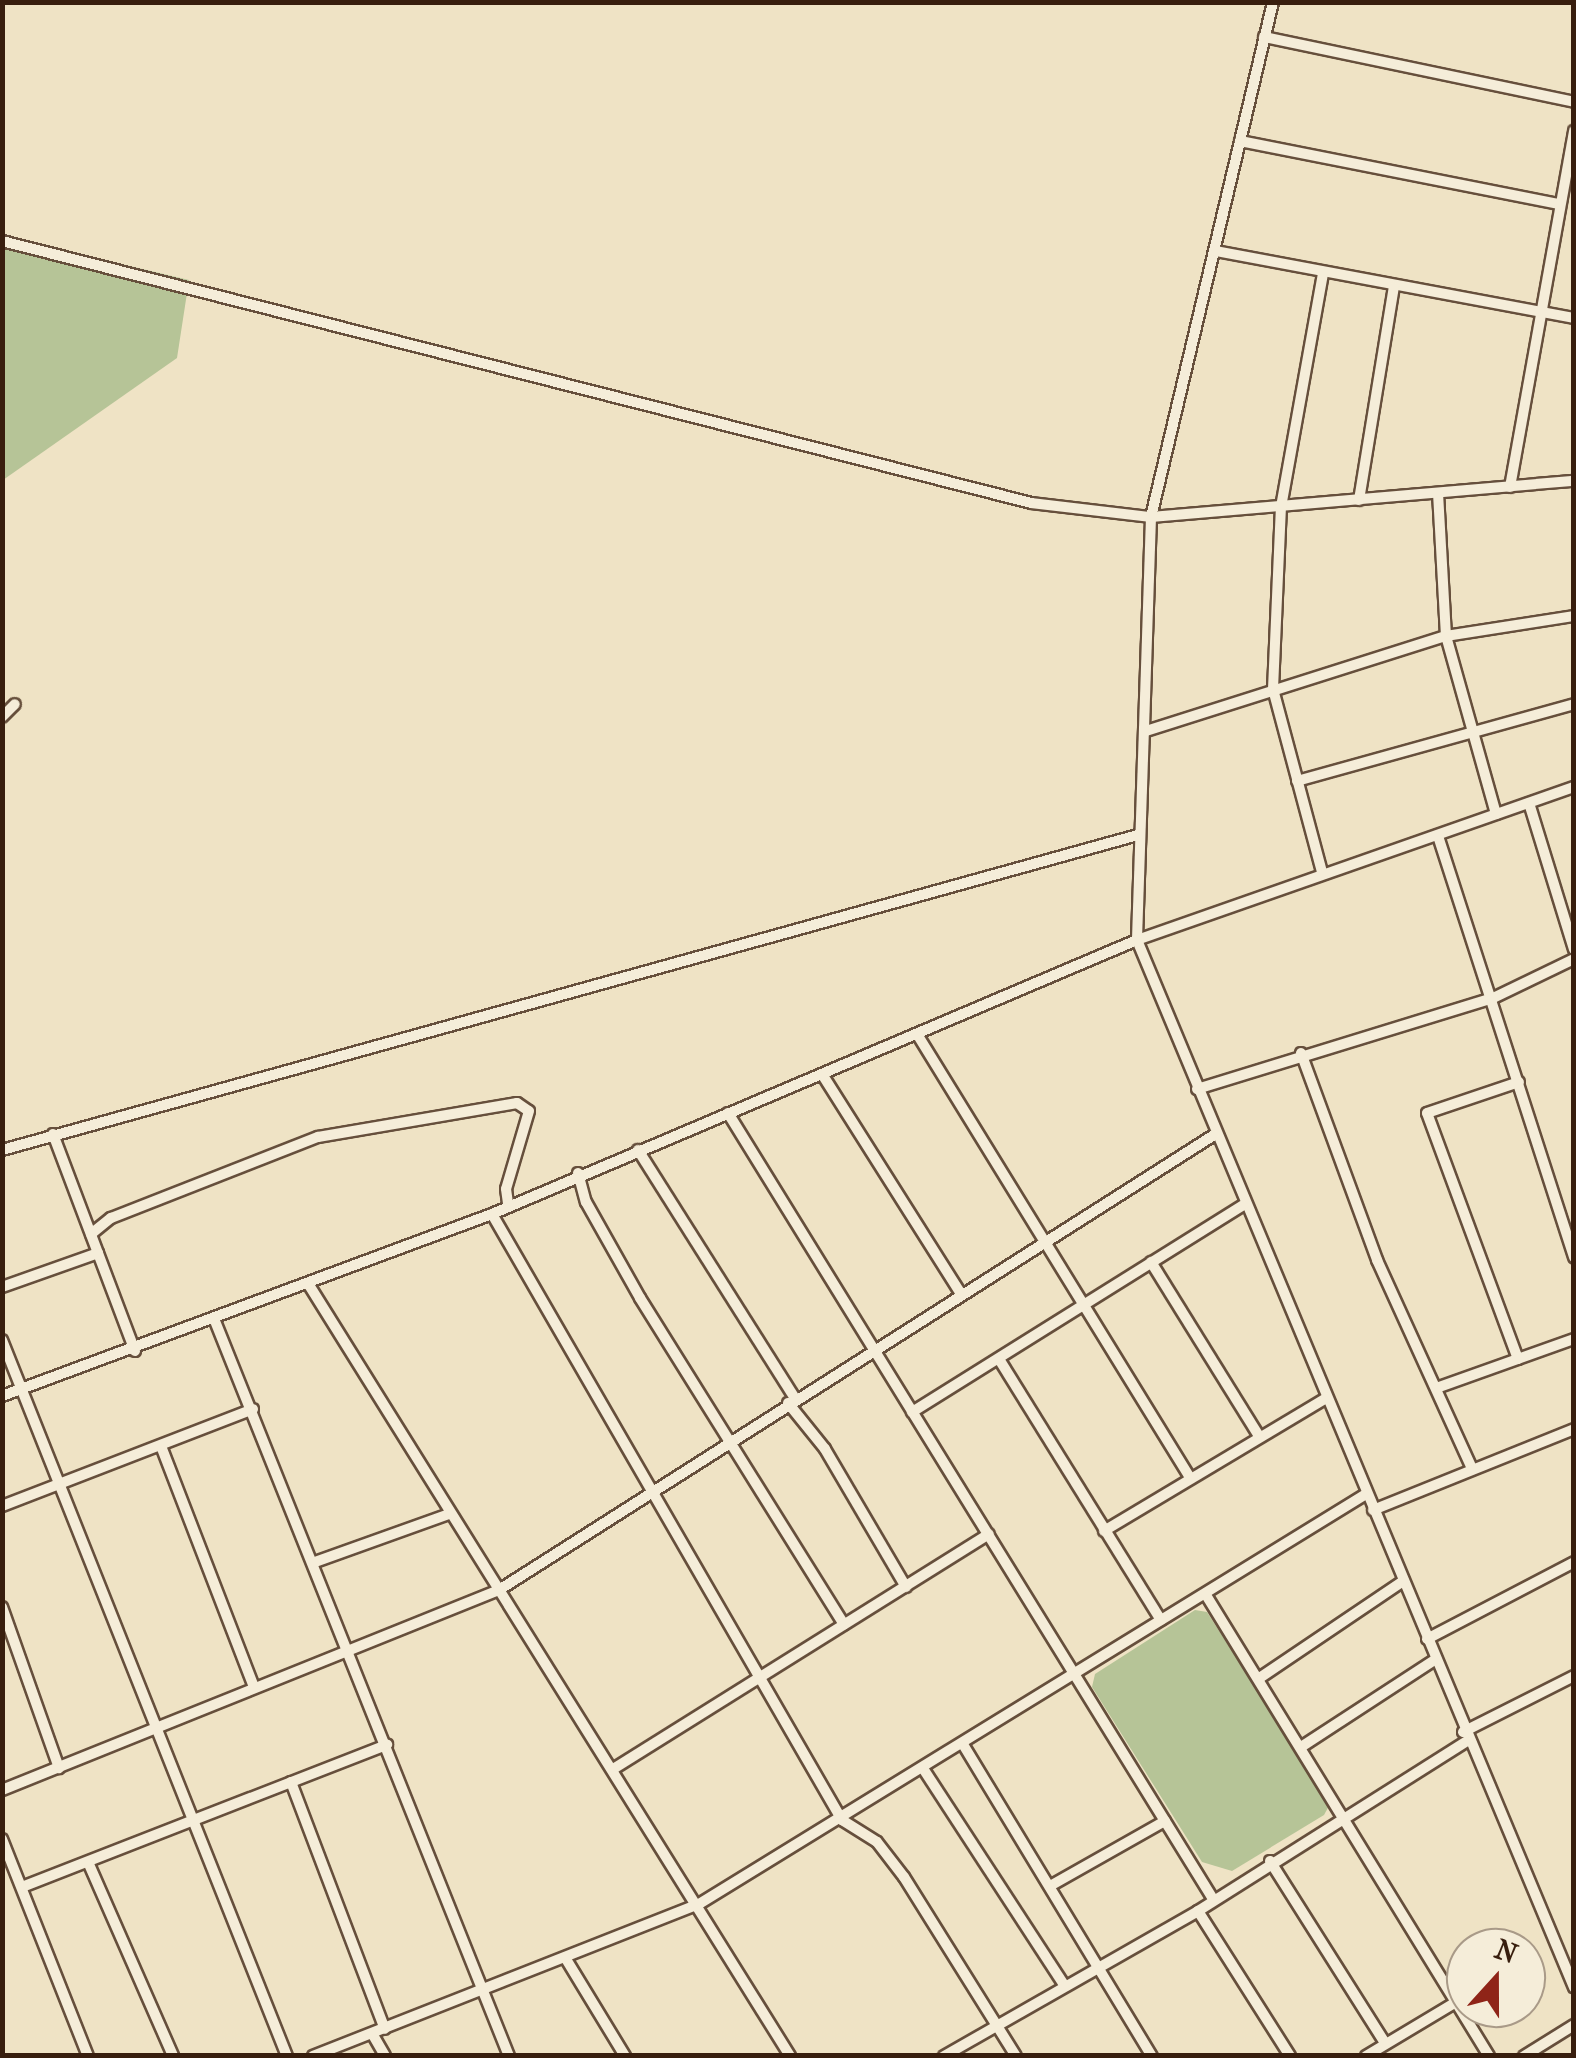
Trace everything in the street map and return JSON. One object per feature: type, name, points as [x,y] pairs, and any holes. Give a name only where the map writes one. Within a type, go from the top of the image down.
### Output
[{"type":"street","points":[[1273,2],[1151,517],[1137,940],[1243,1206],[1574,1987]]},
{"type":"street","points":[[1264,37],[1574,102]]},
{"type":"street","points":[[1510,486],[1557,204],[1574,131]]},
{"type":"street","points":[[1240,141],[1557,204]]},
{"type":"street","points":[[2,241],[1030,502],[1151,517],[1574,481]]},
{"type":"street","points":[[1216,251],[1574,318]]},
{"type":"street","points":[[1322,872],[1273,689],[1281,507],[1323,274]]},
{"type":"street","points":[[1359,500],[1394,287]]},
{"type":"street","points":[[1438,493],[1446,636],[1496,814]]},
{"type":"street","points":[[1146,731],[1446,636],[1574,616]]},
{"type":"street","points":[[2,717],[15,704]]},
{"type":"street","points":[[1297,780],[1470,728],[1574,704]]},
{"type":"street","points":[[2,1396],[135,1351],[492,1214],[578,1172],[822,1074],[1137,940],[1322,872],[1574,788]]},
{"type":"street","points":[[1529,802],[1574,949]]},
{"type":"street","points":[[2,1150],[1138,835]]},
{"type":"street","points":[[1438,836],[1573,1256]]},
{"type":"street","points":[[1198,1089],[1301,1053],[1493,998],[1574,959]]},
{"type":"street","points":[[917,1034],[1190,1476]]},
{"type":"street","points":[[1301,1053],[1377,1260],[1439,1387],[1472,1468]]},
{"type":"street","points":[[822,1074],[962,1294]]},
{"type":"street","points":[[1518,1359],[1427,1113],[1519,1082]]},
{"type":"street","points":[[91,1234],[110,1218],[318,1138],[517,1103],[529,1112],[506,1189],[508,1204]]},
{"type":"street","points":[[728,1113],[1213,1900]]},
{"type":"street","points":[[53,1134],[135,1351]]},
{"type":"street","points":[[2,1790],[347,1647],[498,1590],[872,1347],[1214,1136]]},
{"type":"street","points":[[638,1150],[791,1401],[825,1449],[906,1587]]},
{"type":"street","points":[[578,1172],[586,1202],[729,1442],[844,1624]]},
{"type":"street","points":[[912,1412],[1243,1206]]},
{"type":"street","points":[[492,1214],[756,1678],[842,1820],[876,1842],[904,1878],[1016,2056]]},
{"type":"street","points":[[2,1287],[98,1253]]},
{"type":"street","points":[[1152,1262],[1258,1436]]},
{"type":"street","points":[[308,1286],[699,1904],[790,2056]]},
{"type":"street","points":[[214,1321],[315,1562],[479,1993],[509,2056]]},
{"type":"street","points":[[1439,1387],[1574,1339]]},
{"type":"street","points":[[2,1340],[286,2056]]},
{"type":"street","points":[[1000,1358],[1161,1620]]},
{"type":"street","points":[[1104,1531],[1326,1398]]},
{"type":"street","points":[[2,1506],[253,1410]]},
{"type":"street","points":[[1373,1510],[1574,1429]]},
{"type":"street","points":[[161,1446],[253,1685]]},
{"type":"street","points":[[313,2056],[699,1904],[964,1746],[1074,1673],[1366,1494]]},
{"type":"street","points":[[315,1562],[449,1514]]},
{"type":"street","points":[[613,1769],[989,1534]]},
{"type":"street","points":[[1426,1639],[1574,1562]]},
{"type":"street","points":[[1261,1677],[1402,1582]]},
{"type":"street","points":[[1206,1595],[1261,1677],[1446,1981]]},
{"type":"street","points":[[2,1607],[59,1768]]},
{"type":"street","points":[[1301,1747],[1436,1659]]},
{"type":"street","points":[[944,2056],[1100,1963],[1198,1911],[1465,1736],[1574,1676]]},
{"type":"street","points":[[22,1887],[192,1826],[387,1745]]},
{"type":"street","points":[[964,1746],[1100,1963],[1152,2056]]},
{"type":"street","points":[[924,1770],[1064,1984]]},
{"type":"street","points":[[291,1782],[385,2029]]},
{"type":"street","points":[[1050,1886],[1165,1821]]},
{"type":"street","points":[[2,1839],[88,2056]]},
{"type":"street","points":[[1270,1861],[1386,2043]]},
{"type":"street","points":[[88,1862],[174,2056]]},
{"type":"street","points":[[1198,1911],[1290,2056]]},
{"type":"street","points":[[566,1959],[624,2056]]},
{"type":"street","points":[[1366,2056],[1446,2007]]},
{"type":"street","points":[[1524,2056],[1574,2025]]},
{"type":"street","points":[[1474,2028],[1489,2056]]},
{"type":"street","points":[[372,2035],[385,2056]]},
{"type":"green space","points":[[3,236],[189,280],[177,358],[3,480]]},
{"type":"green space","points":[[1195,1610],[1207,1612],[1330,1804],[1324,1815],[1232,1871],[1202,1862],[1092,1687],[1095,1674]]}]
